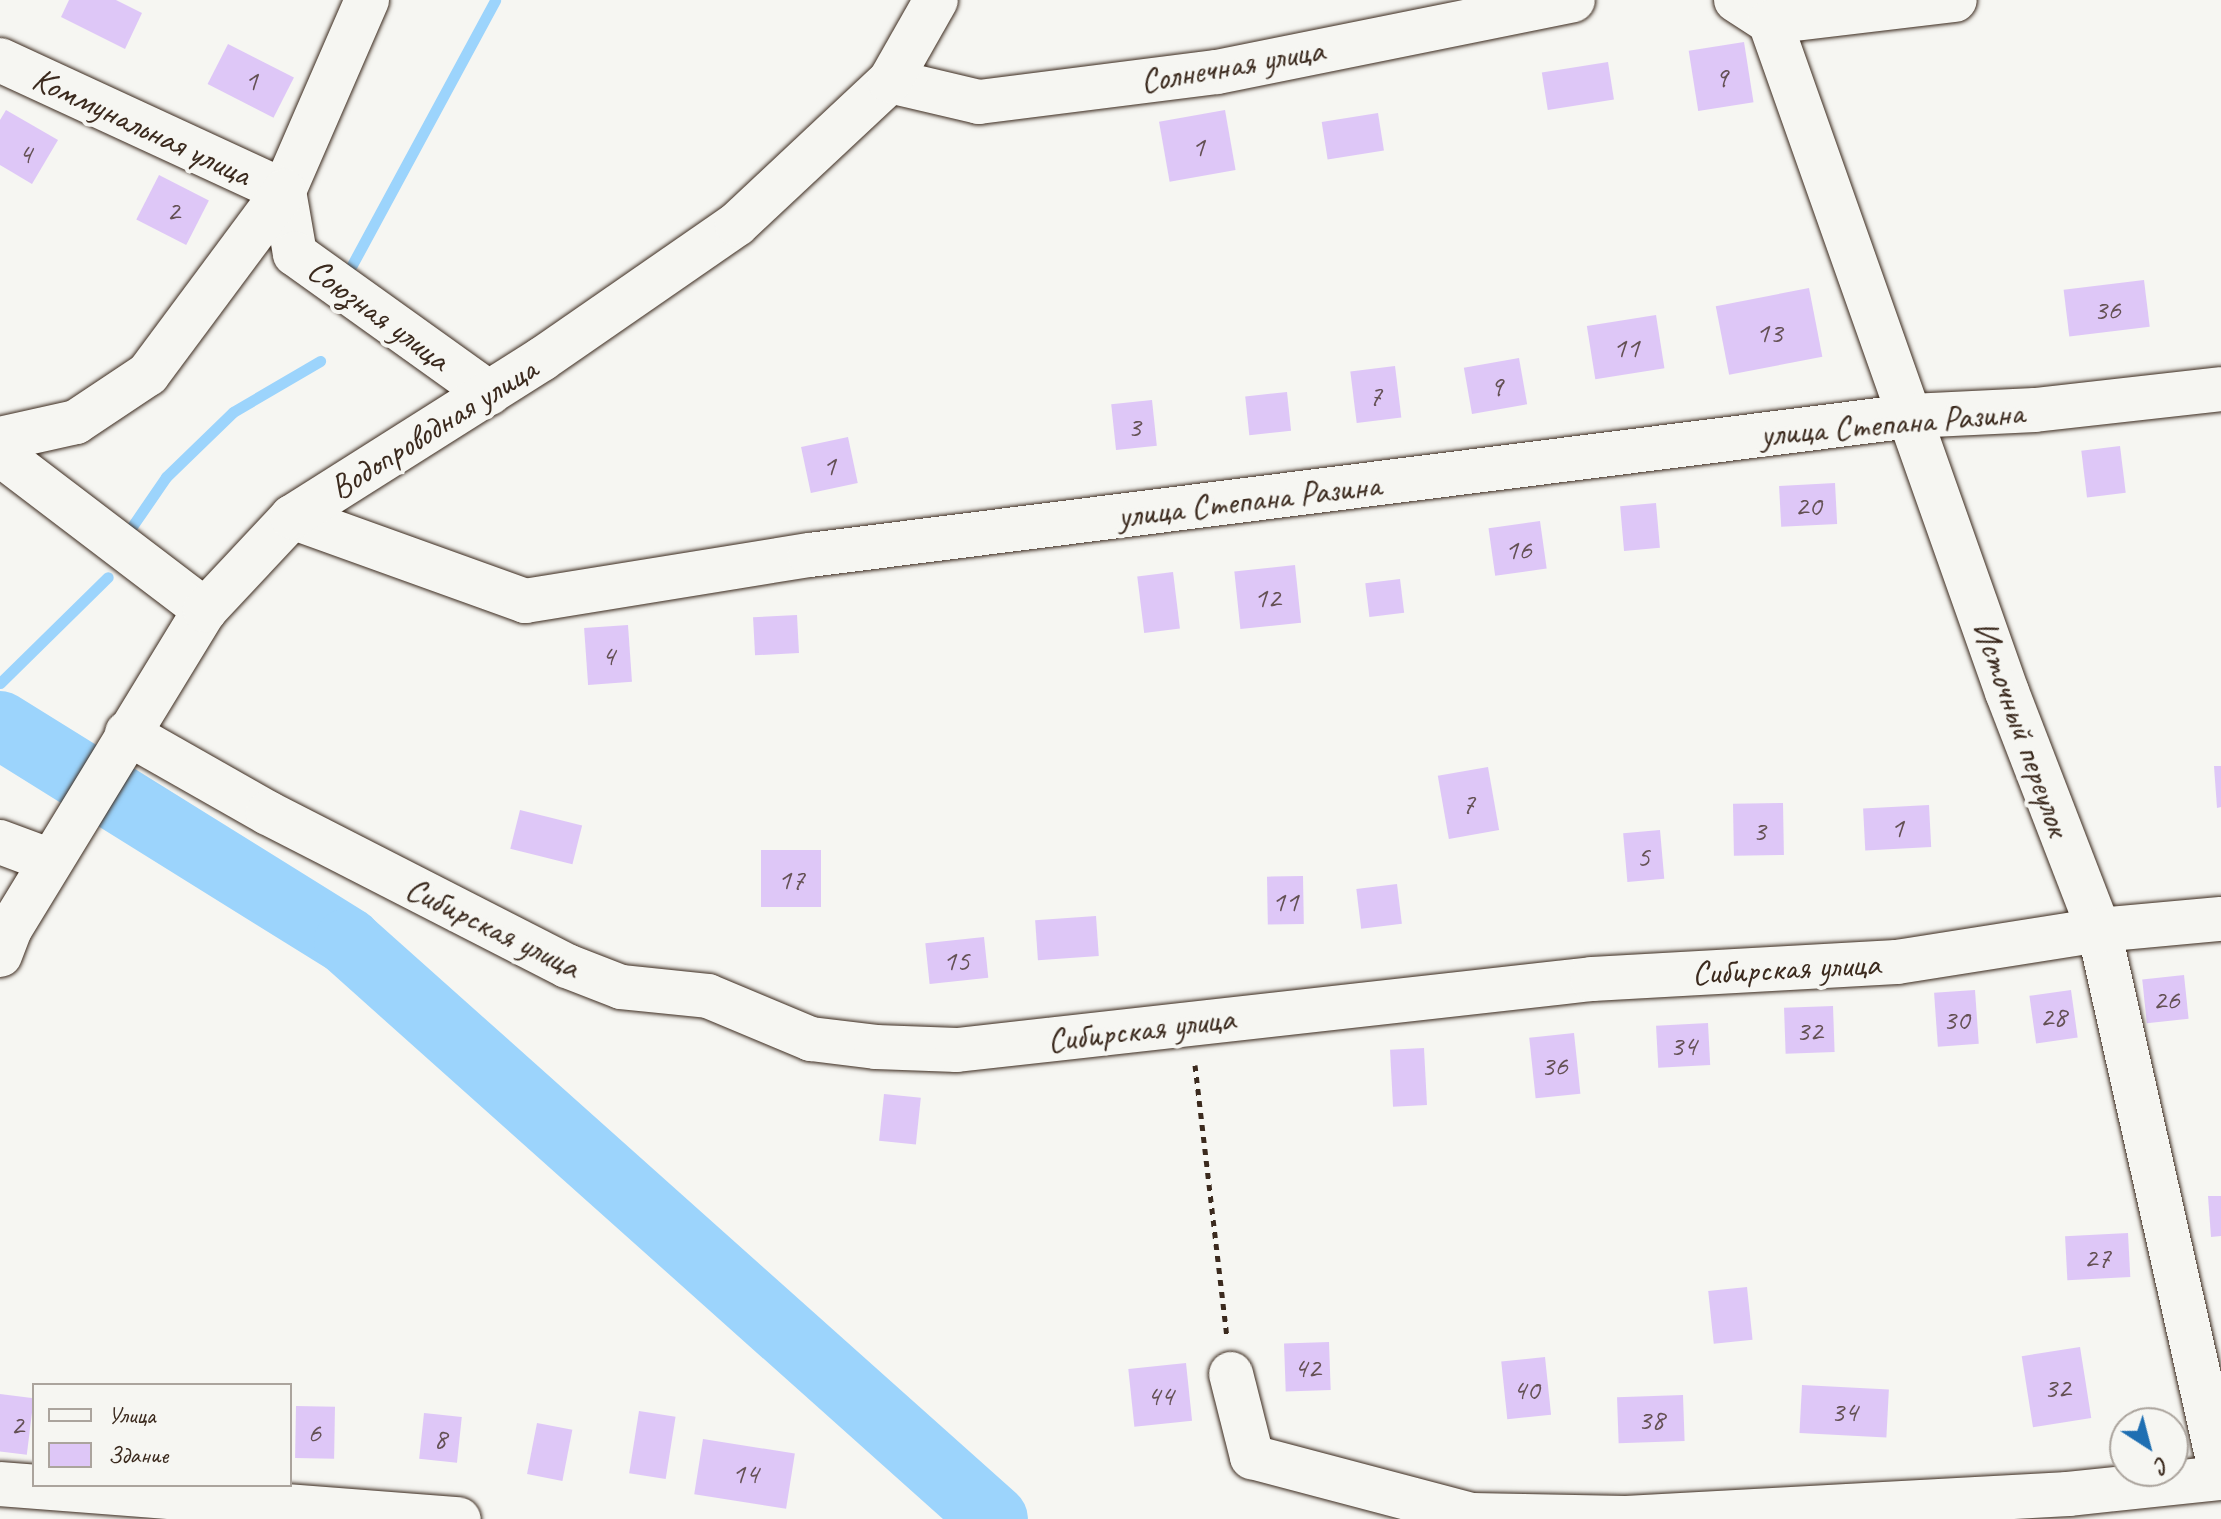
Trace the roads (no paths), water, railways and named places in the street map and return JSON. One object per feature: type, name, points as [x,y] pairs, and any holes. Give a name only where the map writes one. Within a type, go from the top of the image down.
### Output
[{"type":"street","points":[[0,439],[76,422],[148,374],[284,191],[367,0]]},
{"type":"street","name":"Солнечная улица","points":[[890,81],[979,102],[1217,72],[1573,0]]},
{"type":"street","points":[[1763,7],[1955,0]]},
{"type":"street","name":"Водопроводная улица","points":[[5,942],[127,733],[205,610],[292,517],[489,393],[737,224],[890,81],[929,2]]},
{"type":"street","name":"Источный переулок","points":[[1763,7],[2007,692],[2099,930],[2221,1476]]},
{"type":"street","name":"Коммунальная улица","points":[[0,60],[284,191]]},
{"type":"street","name":"Союзная улица","points":[[284,191],[295,254],[489,393]]},
{"type":"street","name":"улица Степана Разина","points":[[292,517],[525,601],[810,555],[1911,416],[2035,410],[2221,389]]},
{"type":"street","points":[[0,454],[205,610]]},
{"type":"street","name":"Сибирская улица","points":[[127,733],[268,813],[567,966],[621,987],[708,996],[811,1039],[957,1050],[1592,979],[1897,962],[2099,930],[2221,919]]},
{"type":"street","points":[[0,842],[51,861]]},
{"type":"street","points":[[1231,1374],[1252,1457],[1472,1515],[1626,1518],[2068,1494],[2221,1476]]},
{"type":"street","points":[[0,1484],[32,1486]]},
{"type":"street","points":[[39,1487],[459,1519]]},
{"type":"waterway","points":[[352,265],[495,0]]},
{"type":"waterway","points":[[131,528],[166,477],[233,412],[320,361]]},
{"type":"waterway","points":[[0,683],[108,577]]},
{"type":"waterway","points":[[0,725],[348,942],[994,1519]]}]
